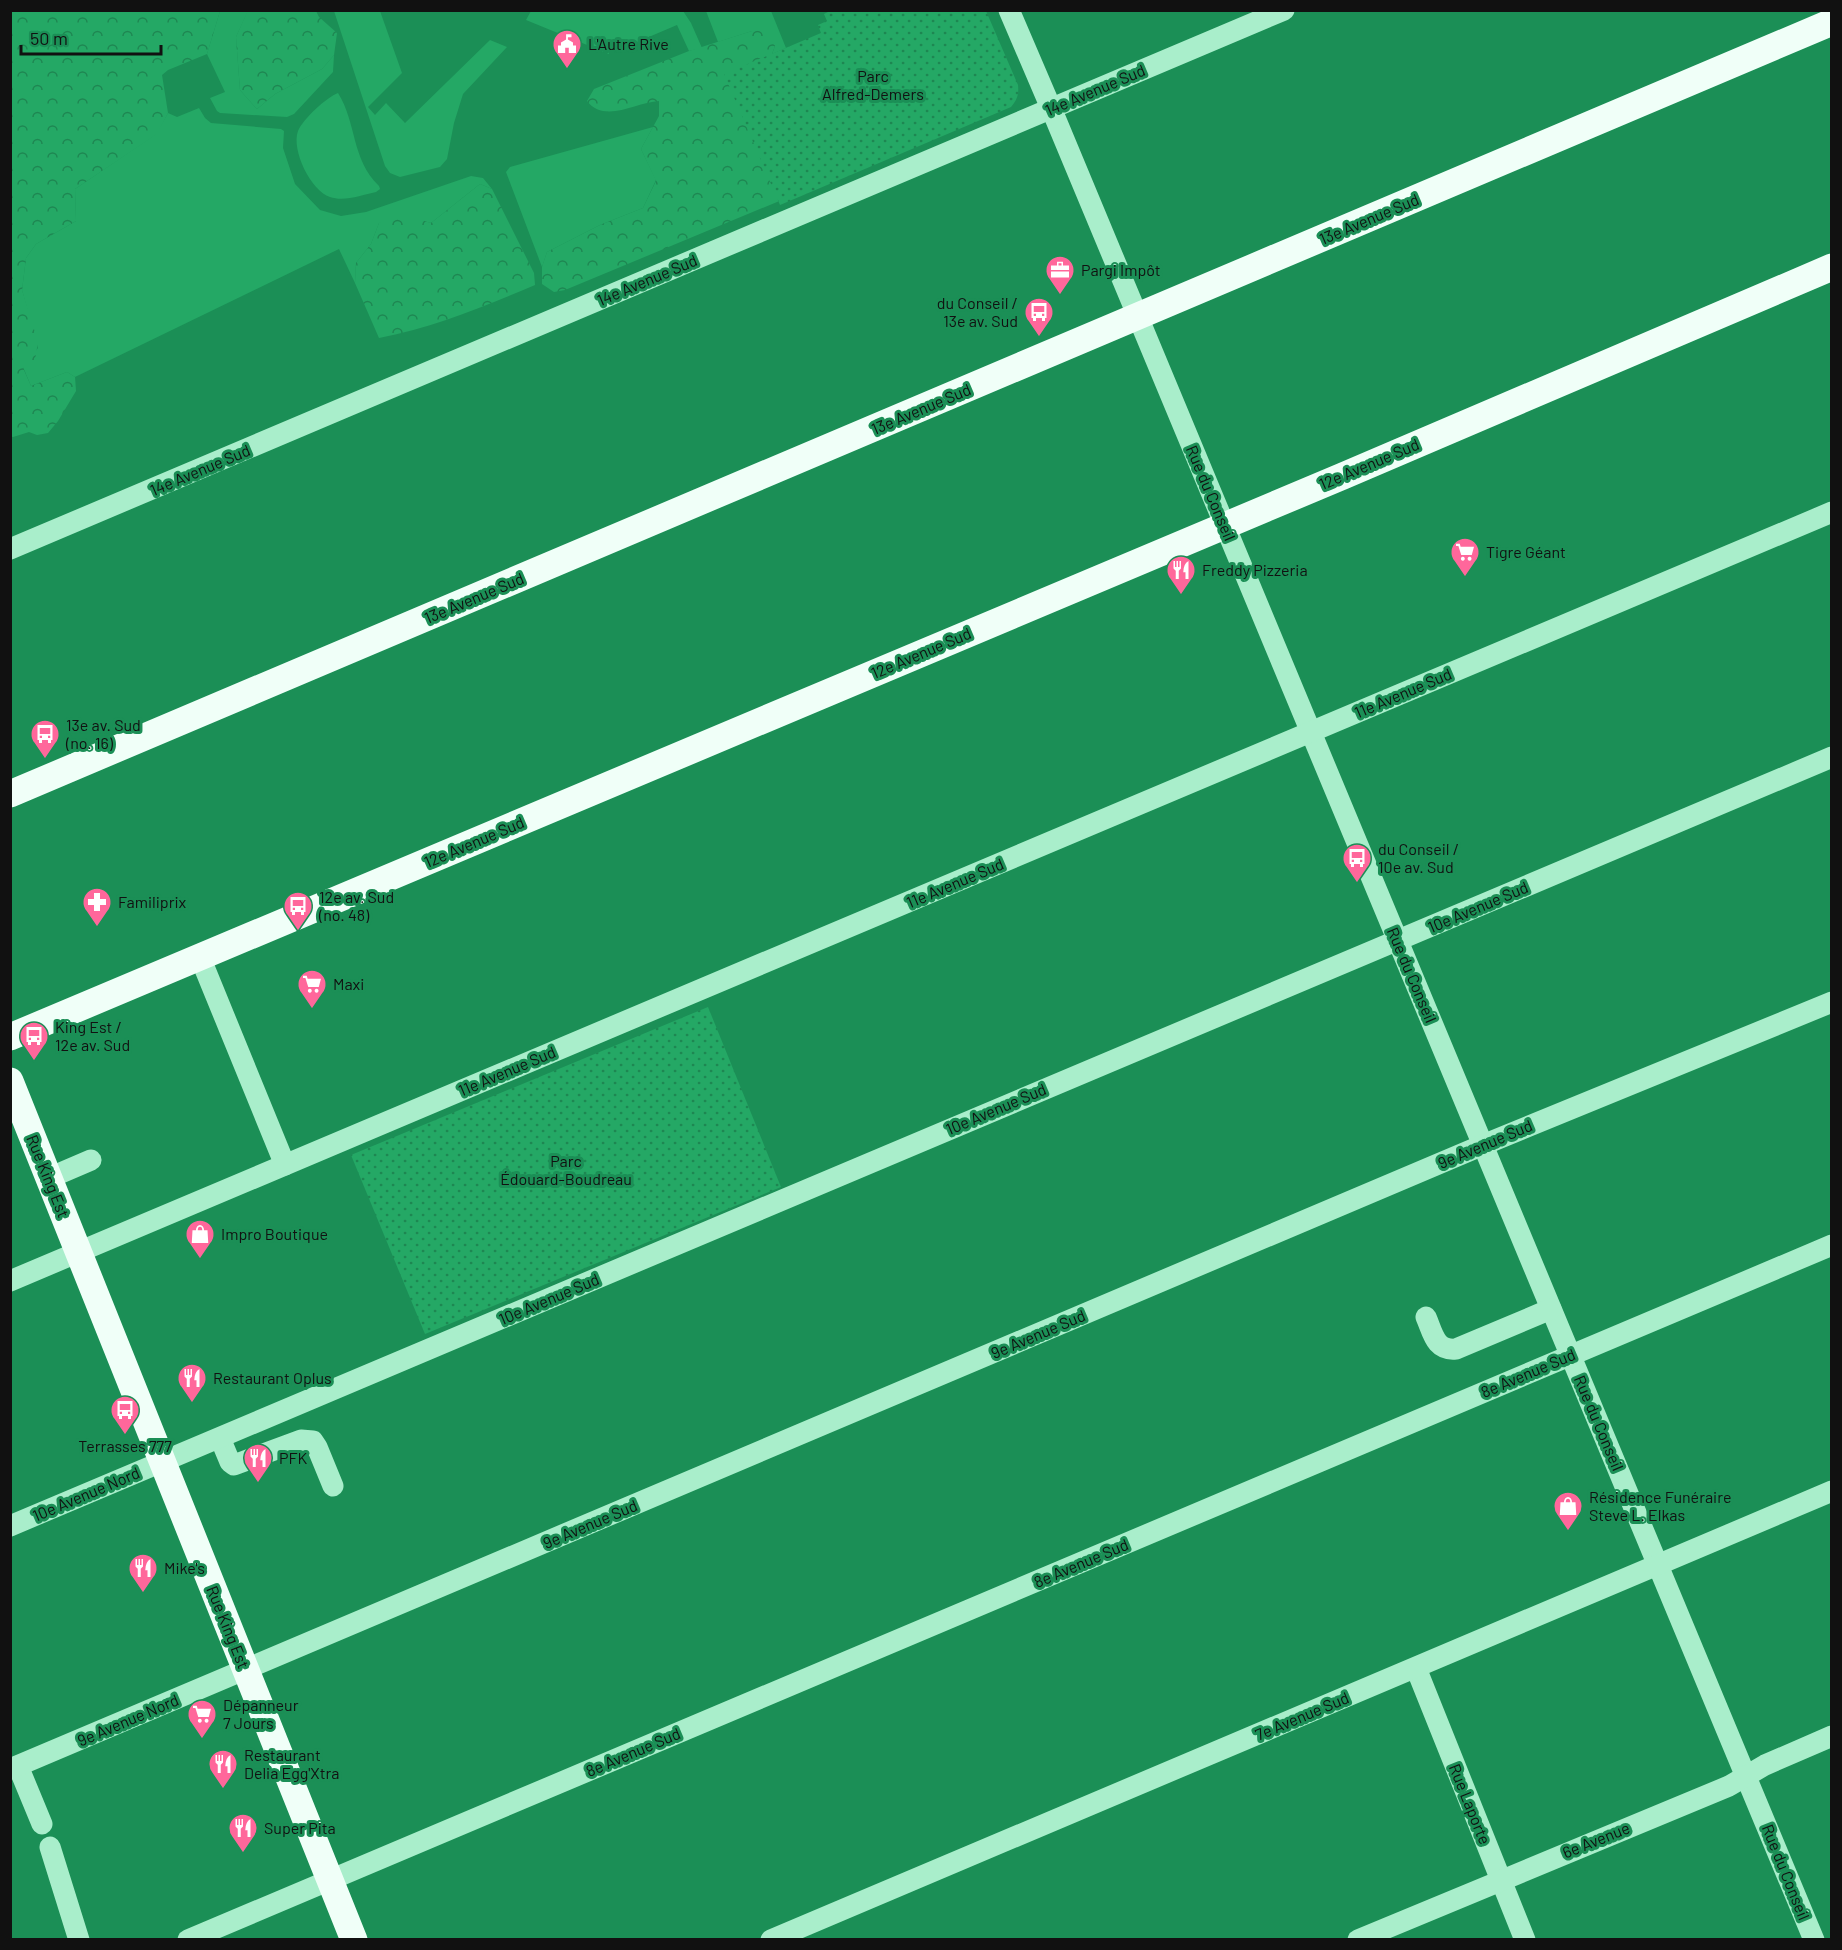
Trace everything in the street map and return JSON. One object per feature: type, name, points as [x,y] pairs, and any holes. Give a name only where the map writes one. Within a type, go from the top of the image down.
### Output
[{"type":"main road","name":"13e Avenue Sud","points":[[10,794],[1832,22]]},
{"type":"main road","name":"12e Avenue Sud","points":[[10,1036],[1832,267]]},
{"type":"main road","name":"Rue King Est","points":[[10,1081],[354,1940]]},
{"type":"street","name":"Rue du Conseil","points":[[1009,10],[1814,1940]]},
{"type":"street","name":"14e Avenue Sud","points":[[10,549],[1284,10]]},
{"type":"street","name":"11e Avenue Sud","points":[[10,1281],[1832,512]]},
{"type":"street","name":"10e Avenue Sud","points":[[162,1462],[1832,757]]},
{"type":"street","points":[[200,957],[285,1165]]},
{"type":"street","name":"9e Avenue Sud","points":[[246,1671],[1483,1145],[1832,1002]]},
{"type":"street","points":[[49,1178],[91,1160]]},
{"type":"street","name":"8e Avenue Sud","points":[[188,1940],[1832,1245]]},
{"type":"street","points":[[1426,1317],[1438,1344],[1448,1350],[1551,1309]]},
{"type":"street","points":[[220,1438],[230,1462],[234,1465],[301,1440],[313,1441],[333,1486]]},
{"type":"street","name":"10e Avenue Nord","points":[[10,1526],[162,1462]]},
{"type":"street","name":"7e Avenue Sud","points":[[771,1940],[805,1933],[1416,1668],[1832,1491]]},
{"type":"street","name":"Rue Laporte","points":[[1416,1668],[1525,1940]]},
{"type":"street","name":"9e Avenue Nord","points":[[14,1767],[246,1671]]},
{"type":"street","name":"6e Avenue","points":[[1358,1940],[1729,1786],[1765,1765],[1832,1736]]},
{"type":"street","points":[[14,1767],[42,1824]]},
{"type":"street","points":[[50,1847],[79,1940]]},
{"type":"green space","points":[[248,10],[316,11],[319,17],[337,33],[334,55],[322,69],[275,94],[257,109],[240,90],[236,37]]},
{"type":"green space","name":"Parc Alfred-Demers","points":[[832,10],[986,11],[1018,85],[1016,100],[1011,107],[780,205],[724,74],[821,33],[818,25],[827,21],[824,14]]},
{"type":"green space","points":[[10,11],[220,11],[207,54],[168,70],[162,75],[168,113],[157,134],[75,189],[76,221],[36,244],[26,258],[22,290],[38,342],[35,360],[23,368],[31,386],[67,372],[75,377],[76,391],[48,433],[37,435],[29,432],[13,437],[10,436]]},
{"type":"green space","points":[[220,11],[248,11],[236,37],[240,90],[257,109],[275,94],[322,69],[334,55],[333,72],[294,114],[287,117],[220,113],[210,98],[225,92],[207,54]]},
{"type":"green space","points":[[334,11],[380,11],[402,73],[368,107],[375,115],[386,103],[405,123],[490,40],[507,47],[463,94],[454,123],[447,159],[440,167],[400,177],[390,173],[385,166]]},
{"type":"green space","points":[[531,11],[683,11],[702,48],[689,51],[677,25],[630,45],[627,40],[609,48],[609,54],[526,20]]},
{"type":"green space","points":[[706,11],[771,11],[786,48],[772,54],[775,46],[752,31],[718,42]]},
{"type":"green space","points":[[766,30],[775,46],[768,64],[825,182],[565,290],[554,292],[542,284],[542,267],[547,252],[600,225],[643,208],[656,181],[641,149],[659,116],[659,101],[621,110],[603,111],[594,108],[587,101],[594,89],[689,51],[752,31]]},
{"type":"green space","points":[[338,93],[363,164],[379,186],[380,189],[376,192],[347,198],[330,197],[316,187],[300,159],[297,148],[298,131],[316,109]]},
{"type":"green space","points":[[199,108],[211,123],[284,131],[283,148],[295,184],[320,210],[341,216],[366,212],[471,176],[483,178],[492,189],[480,184],[431,223],[419,220],[379,223],[371,244],[356,263],[355,283],[339,249],[75,377],[67,372],[31,386],[23,367],[38,348],[22,290],[26,258],[36,244],[76,221],[75,189],[156,134],[168,113],[177,117]]},
{"type":"green space","points":[[653,127],[641,149],[656,180],[643,208],[600,225],[547,252],[542,267],[506,172],[510,167]]},
{"type":"green space","points":[[480,184],[492,189],[534,273],[535,285],[478,309],[379,338],[355,283],[356,263],[371,244],[379,223],[395,214],[408,213],[431,223]]},
{"type":"green space","name":"Parc Édouard-Boudreau","points":[[708,1007],[781,1187],[425,1334],[351,1155]]},
{"type":"place","name":"L'Autre Rive","points":[[567,70]]},
{"type":"place","name":"Pargi Impôt","points":[[1060,296]]},
{"type":"place","name":"du Conseil / 13e av. Sud","points":[[1039,338]]},
{"type":"place","name":"Tigre Géant","points":[[1465,578]]},
{"type":"place","name":"Freddy Pizzeria","points":[[1181,596]]},
{"type":"place","name":"13e av. Sud (no. 16)","points":[[45,760]]},
{"type":"place","name":"du Conseil / 10e av. Sud","points":[[1357,884]]},
{"type":"place","name":"Familiprix","points":[[97,928]]},
{"type":"place","name":"12e av. Sud (no. 48)","points":[[298,932]]},
{"type":"place","name":"Maxi","points":[[312,1010]]},
{"type":"place","name":"King Est / 12e av. Sud","points":[[34,1062]]},
{"type":"place","name":"Impro Boutique","points":[[200,1260]]},
{"type":"place","name":"Restaurant Oplus","points":[[192,1404]]},
{"type":"place","name":"Terrasses 777","points":[[125,1436]]},
{"type":"place","name":"PFK","points":[[258,1484]]},
{"type":"place","name":"Résidence Funéraire Steve L. Elkas","points":[[1568,1532]]},
{"type":"place","name":"Mike's","points":[[143,1594]]},
{"type":"place","name":"Dépanneur 7 Jours","points":[[202,1740]]},
{"type":"place","name":"Restaurant Delia Egg'Xtra","points":[[223,1790]]},
{"type":"place","name":"Super Pita","points":[[243,1854]]}]
